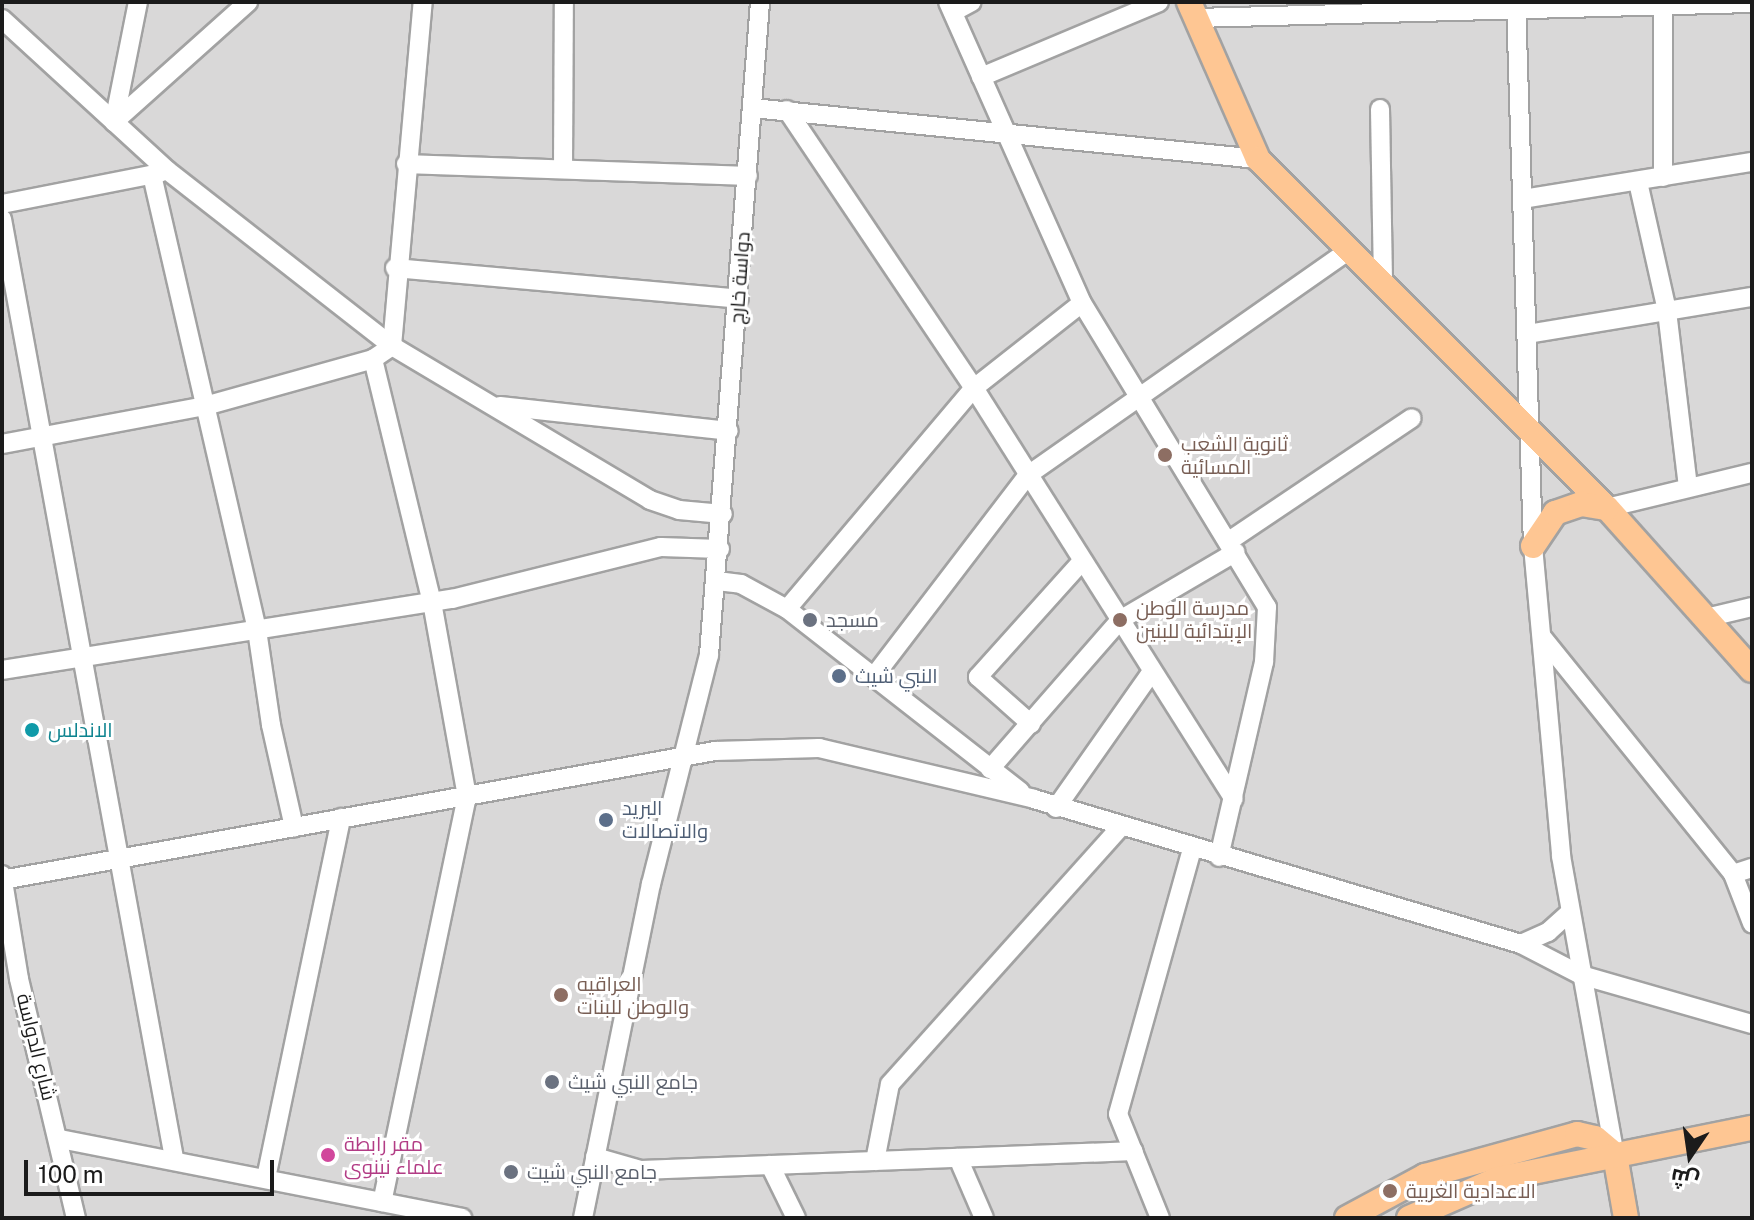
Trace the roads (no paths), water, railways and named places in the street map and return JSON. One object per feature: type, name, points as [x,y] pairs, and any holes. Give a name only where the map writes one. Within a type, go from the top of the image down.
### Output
[{"type":"main road","points":[[1193,10],[1258,159],[1607,508],[1710,617],[1752,670]]},
{"type":"main road","points":[[1533,546],[1555,513],[1581,504],[1607,508]]},
{"type":"main road","points":[[1409,1218],[1498,1179],[1752,1128]]},
{"type":"main road","points":[[1347,1218],[1425,1176],[1567,1135],[1595,1138],[1615,1155],[1626,1218]]},
{"type":"street","points":[[114,122],[138,2]]},
{"type":"street","points":[[114,122],[248,2]]},
{"type":"street","points":[[392,346],[395,268],[423,2]]},
{"type":"street","points":[[563,168],[564,2]]},
{"type":"street","name":"دواسة خارج","points":[[583,1218],[681,757],[709,655],[723,514],[760,2]]},
{"type":"street","points":[[972,2],[950,7],[1082,303],[1136,396],[1261,592],[1269,620],[1234,799],[1219,857]]},
{"type":"street","points":[[981,77],[1159,2]]},
{"type":"street","points":[[1663,3],[1663,177]]},
{"type":"street","points":[[1193,10],[1752,3]]},
{"type":"street","points":[[1516,4],[1533,546],[1570,912],[1615,1155]]},
{"type":"street","points":[[2,19],[114,122],[160,173],[392,346],[650,500],[679,510],[723,514]]},
{"type":"street","points":[[753,108],[1258,159]]},
{"type":"street","points":[[1380,109],[1383,284]]},
{"type":"street","points":[[787,110],[974,388],[1151,673],[1234,799]]},
{"type":"street","points":[[406,164],[748,176]]},
{"type":"street","points":[[1523,199],[1751,165]]},
{"type":"street","points":[[2,204],[160,173]]},
{"type":"street","points":[[160,173],[205,406],[257,630],[271,725],[294,827]]},
{"type":"street","points":[[1638,182],[1667,311],[1688,486]]},
{"type":"street","points":[[2,219],[41,438],[85,657],[116,859],[174,1158]]},
{"type":"street","points":[[875,675],[1028,475],[1136,396],[1349,250]]},
{"type":"street","points":[[395,268],[739,299]]},
{"type":"street","points":[[1528,334],[1752,297]]},
{"type":"street","points":[[787,609],[974,388],[1082,303]]},
{"type":"street","points":[[2,444],[205,406],[373,359],[392,346]]},
{"type":"street","points":[[373,359],[432,602],[467,796],[382,1202]]},
{"type":"street","points":[[493,405],[729,431]]},
{"type":"street","points":[[990,769],[1120,620],[1232,546],[1412,418]]},
{"type":"street","points":[[1607,508],[1752,473]]},
{"type":"street","points":[[2,670],[432,602],[661,547],[720,551]]},
{"type":"street","points":[[1031,724],[978,677],[1082,561]]},
{"type":"street","points":[[717,581],[741,584],[787,609],[875,675],[990,769],[1034,799]]},
{"type":"street","points":[[1710,617],[1752,607]]},
{"type":"street","points":[[1541,636],[1733,874],[1752,923]]},
{"type":"street","points":[[1056,808],[1151,673]]},
{"type":"street","points":[[2,878],[681,757],[819,748],[1034,799],[1119,829],[1521,944],[1581,975],[1752,1024]]},
{"type":"street","points":[[266,1178],[341,818]]},
{"type":"street","points":[[875,1161],[890,1084],[1119,829]]},
{"type":"street","points":[[1160,1218],[1118,1114],[1192,849]]},
{"type":"street","points":[[1733,874],[1752,868]]},
{"type":"street","name":"شارع الدواسة","points":[[2,878],[10,976],[60,1139],[76,1218]]},
{"type":"street","points":[[1521,944],[1548,932],[1570,912]]},
{"type":"street","points":[[60,1139],[174,1158],[462,1218]]},
{"type":"street","points":[[595,1157],[641,1170],[1134,1151]]},
{"type":"street","points":[[958,1158],[984,1218]]},
{"type":"street","points":[[770,1165],[796,1218]]},
{"type":"place","name":"ثانوية الشعب المسائية","points":[[1165,455]]},
{"type":"place","name":"مسجد","points":[[810,620]]},
{"type":"place","name":"مدرسة الوطن الإبتدائية للبنين","points":[[1120,620]]},
{"type":"place","name":"النبي شيث","points":[[839,676]]},
{"type":"place","name":"الاندلس","points":[[32,730]]},
{"type":"place","name":"البريد والاتصالات","points":[[606,820]]},
{"type":"place","name":"العراقيه والوطن للبنات","points":[[561,995]]},
{"type":"place","name":"جامع النبي شيث","points":[[552,1082]]},
{"type":"place","name":"مقر رابطة علماء نينوى","points":[[328,1155]]},
{"type":"place","name":"جامع النبي شيت","points":[[511,1172]]},
{"type":"place","name":"الاعدادية الغربية","points":[[1390,1191]]}]
